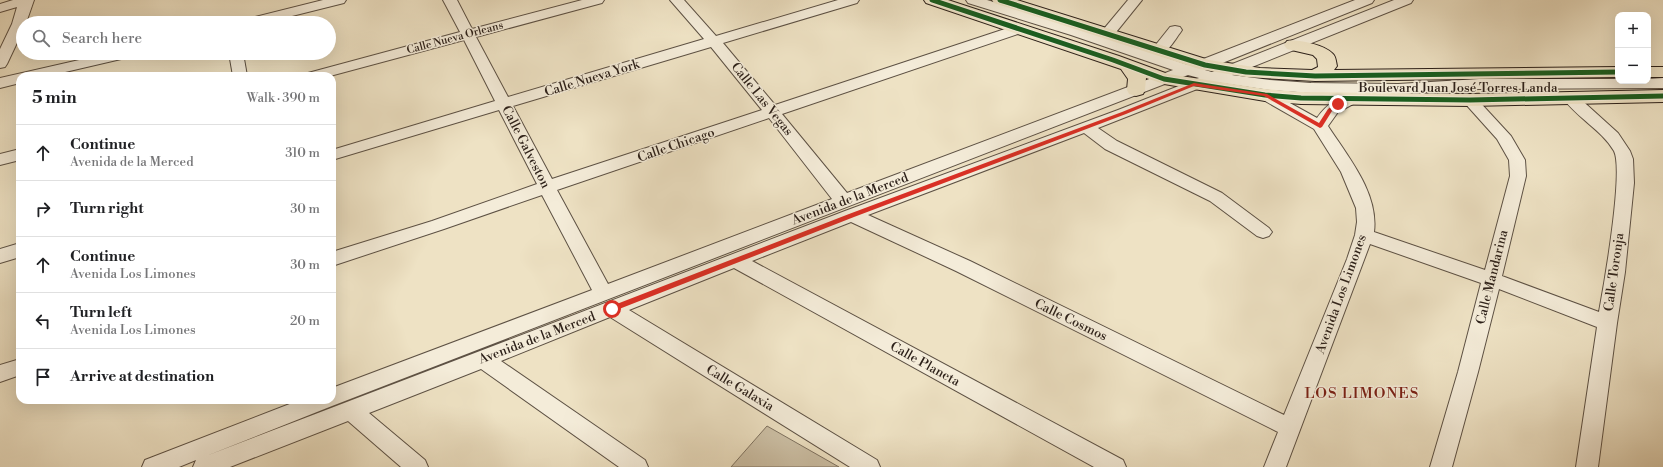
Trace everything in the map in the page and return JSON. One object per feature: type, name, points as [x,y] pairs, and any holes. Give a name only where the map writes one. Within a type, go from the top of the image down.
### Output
[{"type":"main road","name":"Boulevard Juan José Torres Landa","points":[[932,0],[1127,65],[1164,79],[1190,77],[1265,95],[1301,98],[1470,100],[1663,96]]},
{"type":"main road","name":"Boulevard Juan José Torres Landa","points":[[1000,0],[1159,50],[1216,70],[1315,76],[1615,72]]},
{"type":"main road","points":[[1293,45],[1319,51],[1326,57],[1328,66],[1325,71],[1315,76]]},
{"type":"main road","points":[[1127,65],[1137,79],[1136,90]]},
{"type":"main road","points":[[1651,72],[1663,72]]},
{"type":"street","points":[[0,8],[26,0]]},
{"type":"street","points":[[21,16],[26,0]]},
{"type":"street","points":[[276,16],[339,0]]},
{"type":"street","name":"Calle Galveston","points":[[450,0],[607,301]]},
{"type":"street","name":"Calle Nueva Orleans","points":[[328,72],[597,0]]},
{"type":"street","name":"Calle Las Vegas","points":[[678,0],[773,112],[847,208]]},
{"type":"street","name":"Calle Nueva York","points":[[336,154],[852,0]]},
{"type":"street","points":[[973,0],[1062,28],[1190,77]]},
{"type":"street","points":[[1108,34],[1135,0]]},
{"type":"street","name":"Avenida de la Merced","points":[[336,396],[607,301],[735,260],[847,208],[1086,127],[1190,77],[1293,45],[1406,0]]},
{"type":"street","points":[[1358,1],[1376,11]]},
{"type":"street","name":"Avenida de la Merced","points":[[1216,70],[1358,1]]},
{"type":"street","name":"Calle Chicago","points":[[336,258],[438,225],[1019,29]]},
{"type":"street","points":[[0,64],[16,30]]},
{"type":"street","points":[[1159,50],[1175,30]]},
{"type":"street","points":[[46,72],[99,60]]},
{"type":"street","points":[[237,60],[239,72]]},
{"type":"street","points":[[1216,70],[1270,85],[1311,88],[1398,88],[1479,84],[1663,83]]},
{"type":"street","points":[[0,83],[16,79]]},
{"type":"street","name":"Avenida de la Merced","points":[[204,467],[482,359],[607,301],[847,208],[1164,79]]},
{"type":"street","name":"Avenida Los Limones","points":[[1265,95],[1320,126],[1358,190],[1364,208],[1366,222],[1364,235],[1275,467]]},
{"type":"street","name":"Calle Toronja","points":[[1571,98],[1612,137],[1625,158],[1616,272],[1607,323],[1587,467]]},
{"type":"street","points":[[1320,126],[1330,110],[1338,104],[1352,99]]},
{"type":"street","name":"Calle Mandarina","points":[[1441,467],[1468,372],[1518,176],[1517,160],[1503,136],[1470,100]]},
{"type":"street","points":[[1086,127],[1111,145],[1216,197],[1262,232]]},
{"type":"street","points":[[0,160],[16,155]]},
{"type":"street","name":"Calle Cosmos","points":[[847,208],[1290,428]]},
{"type":"street","points":[[1364,235],[1491,279],[1607,323]]},
{"type":"street","points":[[0,256],[16,251]]},
{"type":"street","name":"Calle Planeta","points":[[735,260],[1115,467]]},
{"type":"street","name":"Calle Galaxia","points":[[607,301],[869,467]]},
{"type":"street","points":[[482,359],[637,467]]},
{"type":"street","points":[[0,374],[16,368]]},
{"type":"street","points":[[154,467],[301,404]]},
{"type":"street","points":[[351,411],[417,467]]},
{"type":"shaded area","points":[[767,426],[839,467],[731,467]]},
{"type":"cycle path","points":[[932,0],[1113,60],[1164,79],[1265,95],[1301,98],[1470,100],[1663,96]]},
{"type":"cycle path","points":[[1000,0],[1205,65],[1246,72],[1315,76],[1615,72]]},
{"type":"district","name":"LOS LIMONES","points":[[1362,393]]},
{"type":"route","points":[[612,309],[851,215],[1124,113],[1194,84],[1265,95],[1320,126],[1324,117],[1338,104]]}]
